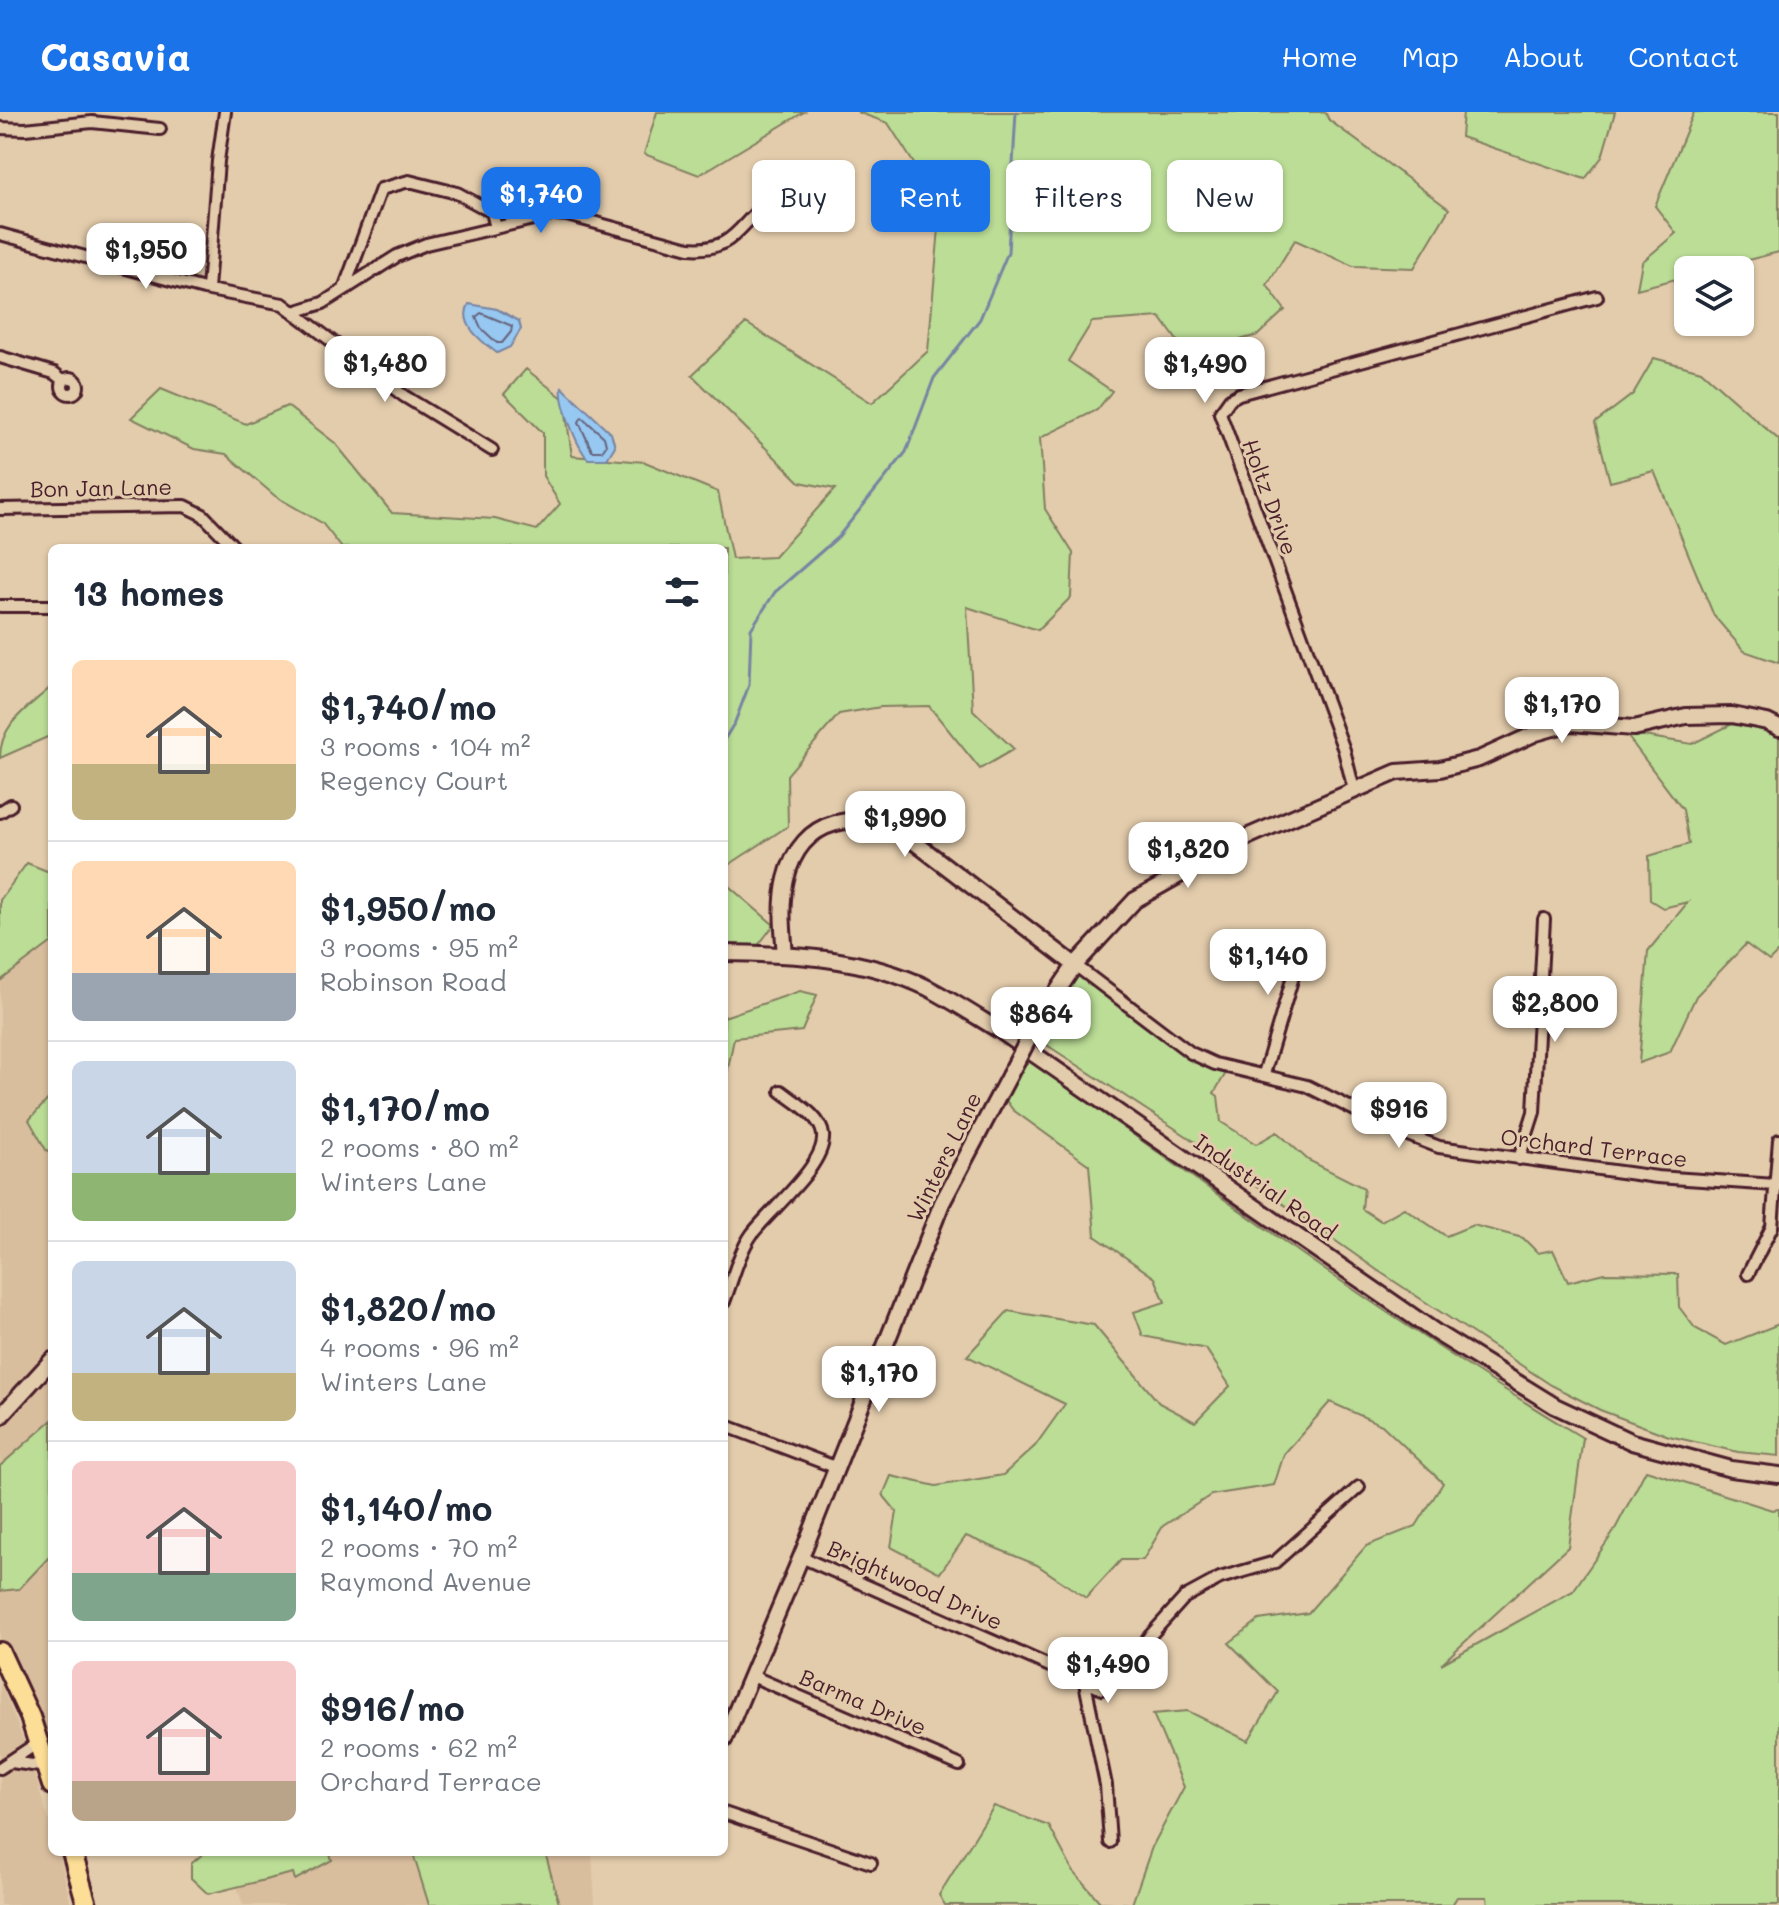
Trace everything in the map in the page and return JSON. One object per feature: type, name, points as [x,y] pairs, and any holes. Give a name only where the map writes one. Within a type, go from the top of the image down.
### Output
[{"type":"highway","points":[[0,1652],[47,1760]]},
{"type":"highway","points":[[73,1856],[87,1905]]},
{"type":"street","points":[[208,289],[225,112]]},
{"type":"street","points":[[0,128],[25,129],[92,122],[160,129]]},
{"type":"street","points":[[344,290],[381,189],[409,181],[457,193],[489,208],[496,228]]},
{"type":"street","points":[[294,312],[323,303],[405,251],[555,214],[689,248],[705,249],[726,242],[752,217]]},
{"type":"street","points":[[0,234],[208,289],[272,299],[305,319],[404,396],[492,450]]},
{"type":"street","name":"Holtz Drive","points":[[1354,790],[1344,750],[1220,413],[1230,399],[1255,389],[1597,297]]},
{"type":"street","points":[[0,357],[54,373],[64,381]]},
{"type":"street","name":"Bon Jan Lane","points":[[0,509],[185,506],[203,515],[231,544]]},
{"type":"street","points":[[0,606],[48,606]]},
{"type":"street","name":"Winters Lane","points":[[728,1731],[942,1203],[1040,1017],[1075,965],[1123,910],[1150,890],[1249,836],[1397,772],[1440,769],[1479,759],[1536,733],[1571,723],[1634,728],[1686,716],[1732,715],[1767,722],[1779,728]]},
{"type":"street","points":[[0,812],[11,805]]},
{"type":"street","points":[[785,955],[783,899],[793,859],[815,834],[828,827],[844,821],[869,820],[891,827],[909,838],[1075,965]]},
{"type":"street","points":[[1519,1159],[1534,1112],[1544,919]]},
{"type":"street","points":[[1264,1074],[1296,965],[1310,939]]},
{"type":"street","name":"Industrial Road","points":[[728,953],[832,959],[876,969],[927,988],[958,1004],[1089,1091],[1437,1333],[1555,1406],[1632,1442],[1731,1469],[1779,1475]]},
{"type":"street","name":"Orchard Terrace","points":[[1075,965],[1191,1053],[1215,1064],[1307,1086],[1395,1130],[1439,1147],[1657,1177],[1776,1185]]},
{"type":"street","points":[[728,1292],[750,1236],[811,1167],[821,1150],[823,1135],[817,1121],[781,1091]]},
{"type":"street","points":[[1748,1274],[1770,1233],[1779,1140]]},
{"type":"street","points":[[0,1417],[48,1364]]},
{"type":"street","points":[[728,1427],[835,1467]]},
{"type":"street","points":[[1085,1683],[1102,1689],[1107,1686],[1185,1597],[1220,1578],[1262,1569],[1275,1562],[1359,1487]]},
{"type":"street","name":"Brightwood Drive","points":[[801,1557],[1085,1683]]},
{"type":"street","name":"Barma Drive","points":[[752,1676],[959,1765]]},
{"type":"street","points":[[1085,1683],[1106,1785],[1110,1842]]},
{"type":"street","points":[[0,1768],[11,1762],[47,1760]]},
{"type":"street","points":[[11,1762],[47,1760]]},
{"type":"street","points":[[728,1814],[871,1863]]},
{"type":"shaded area","points":[[48,945],[48,1424],[0,1466],[0,981]]},
{"type":"shaded area","points":[[48,1558],[48,1754],[43,1755],[0,1652],[0,1591],[19,1589]]},
{"type":"shaded area","points":[[0,1681],[25,1744],[48,1817],[48,1856],[60,1856],[71,1905],[0,1905]]},
{"type":"shaded area","points":[[330,1856],[592,1856],[595,1905],[243,1905],[237,1887],[293,1873],[295,1880],[332,1860]]},
{"type":"green space","points":[[657,112],[804,112],[699,175],[644,154]]},
{"type":"green space","points":[[857,112],[1325,112],[1329,120],[1449,209],[1414,268],[1353,266],[1295,240],[1267,285],[1285,310],[1258,335],[1187,354],[1160,317],[1092,322],[1068,361],[1112,391],[1097,410],[1040,438],[1045,509],[1073,553],[1071,597],[1038,630],[967,607],[973,710],[1014,749],[980,769],[929,706],[881,707],[839,714],[787,775],[788,826],[728,865],[728,544],[339,544],[322,523],[275,496],[226,454],[194,449],[131,418],[161,389],[246,424],[287,406],[335,443],[392,513],[495,519],[537,530],[560,504],[543,476],[543,433],[504,394],[526,369],[564,399],[572,456],[645,462],[718,492],[732,559],[774,557],[835,489],[800,482],[692,375],[746,323],[872,403],[928,351],[939,232],[990,232],[990,160],[912,160],[888,123]]},
{"type":"green space","points":[[1463,112],[1615,112],[1602,157],[1585,179],[1461,137]]},
{"type":"green space","points":[[1694,112],[1779,112],[1779,252],[1754,259],[1754,256],[1674,256],[1674,280],[1637,289],[1642,262],[1676,233],[1655,206]]},
{"type":"green space","points":[[1654,358],[1701,371],[1779,440],[1779,663],[1744,651],[1714,616],[1654,471],[1610,482],[1595,423],[1633,394]]},
{"type":"green space","points":[[48,689],[48,737],[0,758],[5,735],[25,709]]},
{"type":"green space","points":[[1732,724],[1765,728],[1779,734],[1779,951],[1769,961],[1746,944],[1696,996],[1670,1052],[1639,1063],[1648,951],[1688,902],[1663,908],[1650,900],[1649,856],[1689,844],[1683,810],[1625,733],[1692,744]]},
{"type":"green space","points":[[27,863],[48,871],[48,945],[0,981],[0,900]]},
{"type":"green space","points":[[728,885],[774,925],[752,953],[728,953]]},
{"type":"green space","points":[[1075,965],[1179,1045],[1229,1068],[1214,1093],[1218,1096],[1221,1122],[1256,1144],[1277,1132],[1308,1160],[1364,1188],[1362,1209],[1381,1221],[1404,1208],[1446,1236],[1473,1225],[1523,1238],[1538,1253],[1553,1250],[1568,1282],[1604,1273],[1678,1274],[1679,1307],[1695,1328],[1726,1345],[1779,1324],[1779,1456],[1738,1452],[1669,1436],[1600,1410],[1551,1385],[1377,1270],[1188,1137],[1033,1036]]},
{"type":"green space","points":[[800,991],[817,995],[802,1031],[734,1038],[728,1069],[728,1016]]},
{"type":"green space","points":[[1030,1061],[1372,1302],[1583,1438],[1568,1547],[1441,1664],[1573,1591],[1613,1533],[1646,1470],[1772,1510],[1779,1509],[1779,1905],[1488,1905],[1487,1897],[1457,1897],[1452,1905],[945,1905],[939,1895],[994,1806],[1049,1826],[1073,1871],[1100,1902],[1132,1904],[1152,1847],[1184,1787],[1153,1714],[1188,1711],[1248,1741],[1278,1692],[1229,1643],[1259,1620],[1308,1613],[1366,1546],[1416,1526],[1443,1483],[1382,1425],[1330,1402],[1284,1454],[1274,1485],[1211,1495],[1163,1526],[1143,1560],[1121,1560],[1086,1598],[1037,1565],[966,1536],[940,1573],[891,1547],[897,1512],[883,1495],[891,1476],[936,1486],[1003,1475],[1035,1446],[1065,1404],[967,1356],[1008,1311],[1094,1325],[1159,1403],[1195,1422],[1230,1386],[1206,1349],[1143,1336],[1134,1312],[1165,1302],[1155,1278],[1095,1236],[1089,1165],[1013,1110],[1000,1092],[1009,1076]]},
{"type":"green space","points":[[48,1099],[48,1151],[46,1150],[29,1120]]},
{"type":"green space","points":[[48,1424],[48,1558],[19,1589],[0,1591],[0,1466]]},
{"type":"green space","points":[[200,1856],[330,1856],[332,1860],[295,1880],[293,1873],[208,1894],[191,1878],[191,1864]]},
{"type":"green space","points":[[546,1856],[559,1904],[429,1905],[414,1857]]},
{"type":"water","points":[[469,304],[497,309],[519,321],[521,329],[510,347],[497,353],[473,332],[466,318]]},
{"type":"water","points":[[562,387],[611,433],[615,446],[607,459],[588,459],[584,453],[566,413]]},
{"type":"waterway","points":[[728,733],[749,685],[751,629],[775,592],[838,537],[906,452],[934,378],[980,319],[1008,252],[1016,112]]}]
